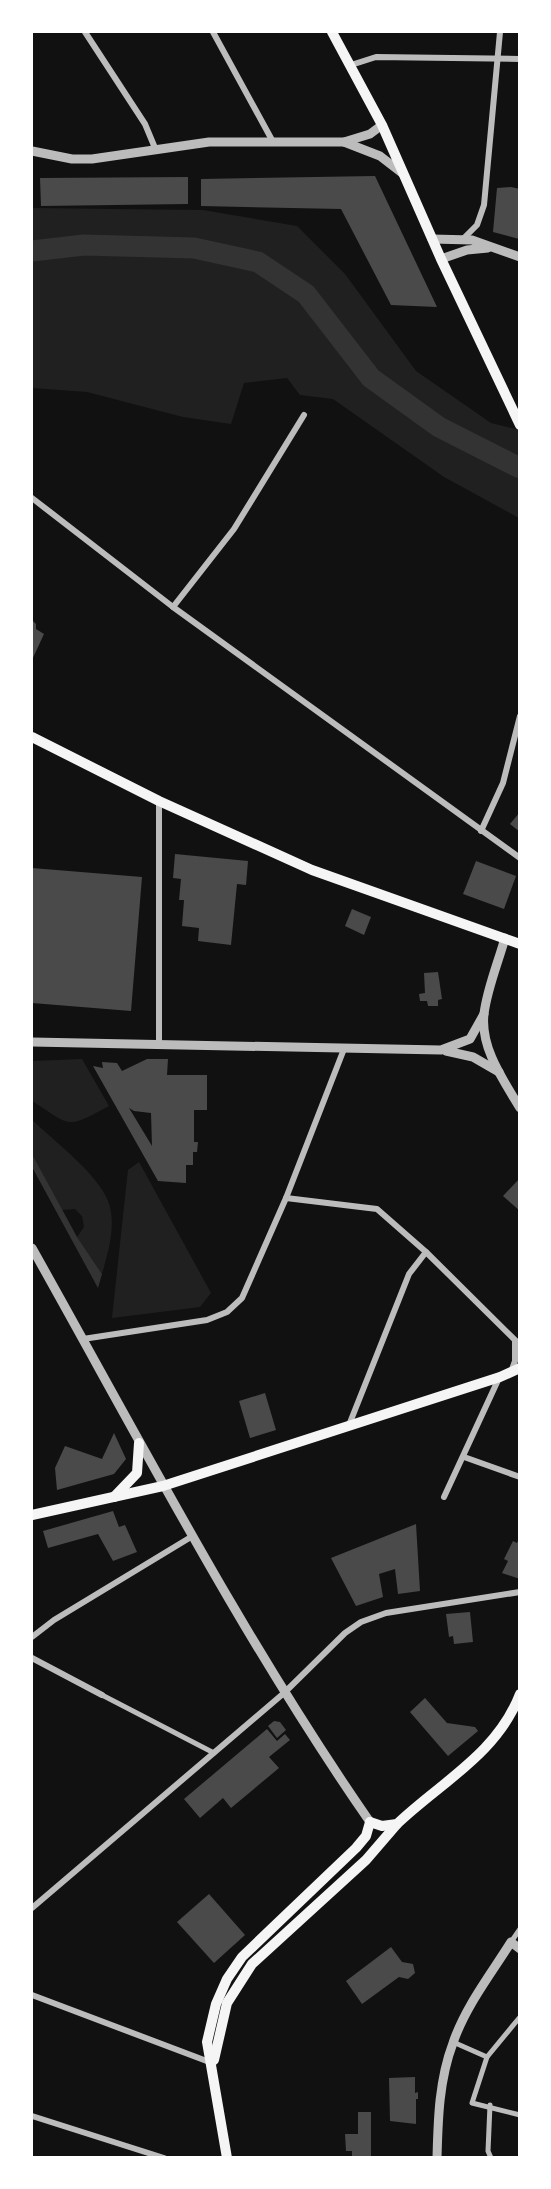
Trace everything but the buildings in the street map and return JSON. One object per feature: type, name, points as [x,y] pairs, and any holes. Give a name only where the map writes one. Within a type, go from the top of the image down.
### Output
[{"type":"main road","points":[[332,32],[382,125],[441,260],[519,425]]},
{"type":"main road","points":[[32,737],[159,801],[312,870],[519,944]]},
{"type":"main road","points":[[32,1515],[163,1486],[515,1371]]},
{"type":"main road","points":[[113,1497],[137,1473],[139,1443]]},
{"type":"main road","points":[[213,2063],[227,2003],[252,1964],[366,1860],[397,1824],[473,1762],[489,1745],[514,1709],[519,1694]]},
{"type":"main road","points":[[227,2157],[208,2033],[226,1980],[242,1957],[264,1934],[356,1848],[366,1836],[370,1822],[382,1826],[397,1824]]},
{"type":"street","points":[[85,32],[145,124],[155,148]]},
{"type":"street","points":[[213,32],[272,140]]},
{"type":"street","points":[[463,239],[477,225],[484,205],[500,32]]},
{"type":"street","points":[[351,65],[376,57],[519,58]]},
{"type":"street","points":[[32,151],[72,159],[92,159],[155,148],[209,142],[272,140],[344,142],[357,140],[382,125]]},
{"type":"street","points":[[344,142],[384,158],[406,177]]},
{"type":"street","points":[[432,239],[463,239],[519,258]]},
{"type":"street","points":[[441,260],[467,249],[494,248]]},
{"type":"street","points":[[173,607],[234,529],[304,415]]},
{"type":"street","points":[[32,498],[173,607],[519,858]]},
{"type":"street","points":[[481,831],[499,795],[519,717]]},
{"type":"street","points":[[159,801],[159,1046]]},
{"type":"street","points":[[441,1050],[470,1039],[484,1014],[505,938]]},
{"type":"street","points":[[484,1014],[486,1037],[499,1072],[519,1108]]},
{"type":"street","points":[[32,1042],[441,1050],[473,1057],[499,1072]]},
{"type":"street","points":[[83,1339],[207,1320],[233,1308],[242,1298],[286,1198],[344,1048]]},
{"type":"street","points":[[286,1198],[377,1209],[426,1252],[517,1343],[515,1371]]},
{"type":"street","points":[[32,1248],[191,1537],[284,1693],[370,1822]]},
{"type":"street","points":[[349,1425],[409,1274],[426,1252]]},
{"type":"street","points":[[444,1497],[500,1377]]},
{"type":"street","points":[[464,1457],[519,1477]]},
{"type":"street","points":[[32,1637],[54,1620],[191,1537]]},
{"type":"street","points":[[32,1908],[284,1693],[345,1634],[370,1617],[519,1592]]},
{"type":"street","points":[[32,1658],[213,1753]]},
{"type":"street","points":[[437,2157],[444,2072],[453,2042],[469,2008],[519,1929]]},
{"type":"street","points":[[511,1942],[519,1949]]},
{"type":"street","points":[[32,1995],[213,2063]]},
{"type":"street","points":[[519,2017],[487,2057],[472,2103],[490,2105],[519,2115]]},
{"type":"street","points":[[512,2026],[519,2029]]},
{"type":"street","points":[[453,2042],[487,2057]]},
{"type":"street","points":[[489,2157],[490,2105]]},
{"type":"street","points":[[32,2116],[164,2157]]},
{"type":"shaded area","points":[[32,208],[203,210],[297,226],[345,274],[416,371],[491,423],[519,430],[519,518],[444,477],[333,399],[300,395],[287,378],[244,383],[231,424],[183,417],[87,392],[32,388]]},
{"type":"shaded area","points":[[82,1059],[109,1106],[84,1119],[69,1122],[32,1101],[32,1061]]},
{"type":"shaded area","points":[[32,1120],[95,1179],[108,1201],[112,1228],[102,1274],[77,1237],[84,1227],[82,1216],[75,1209],[62,1210],[32,1154]]},
{"type":"shaded area","points":[[32,1154],[77,1237],[102,1274],[98,1288],[32,1167]]},
{"type":"shaded area","points":[[139,1162],[211,1293],[200,1307],[112,1318],[128,1170]]},
{"type":"waterway","points":[[32,251],[84,245],[194,248],[258,262],[306,294],[371,378],[439,427],[520,468]]}]
